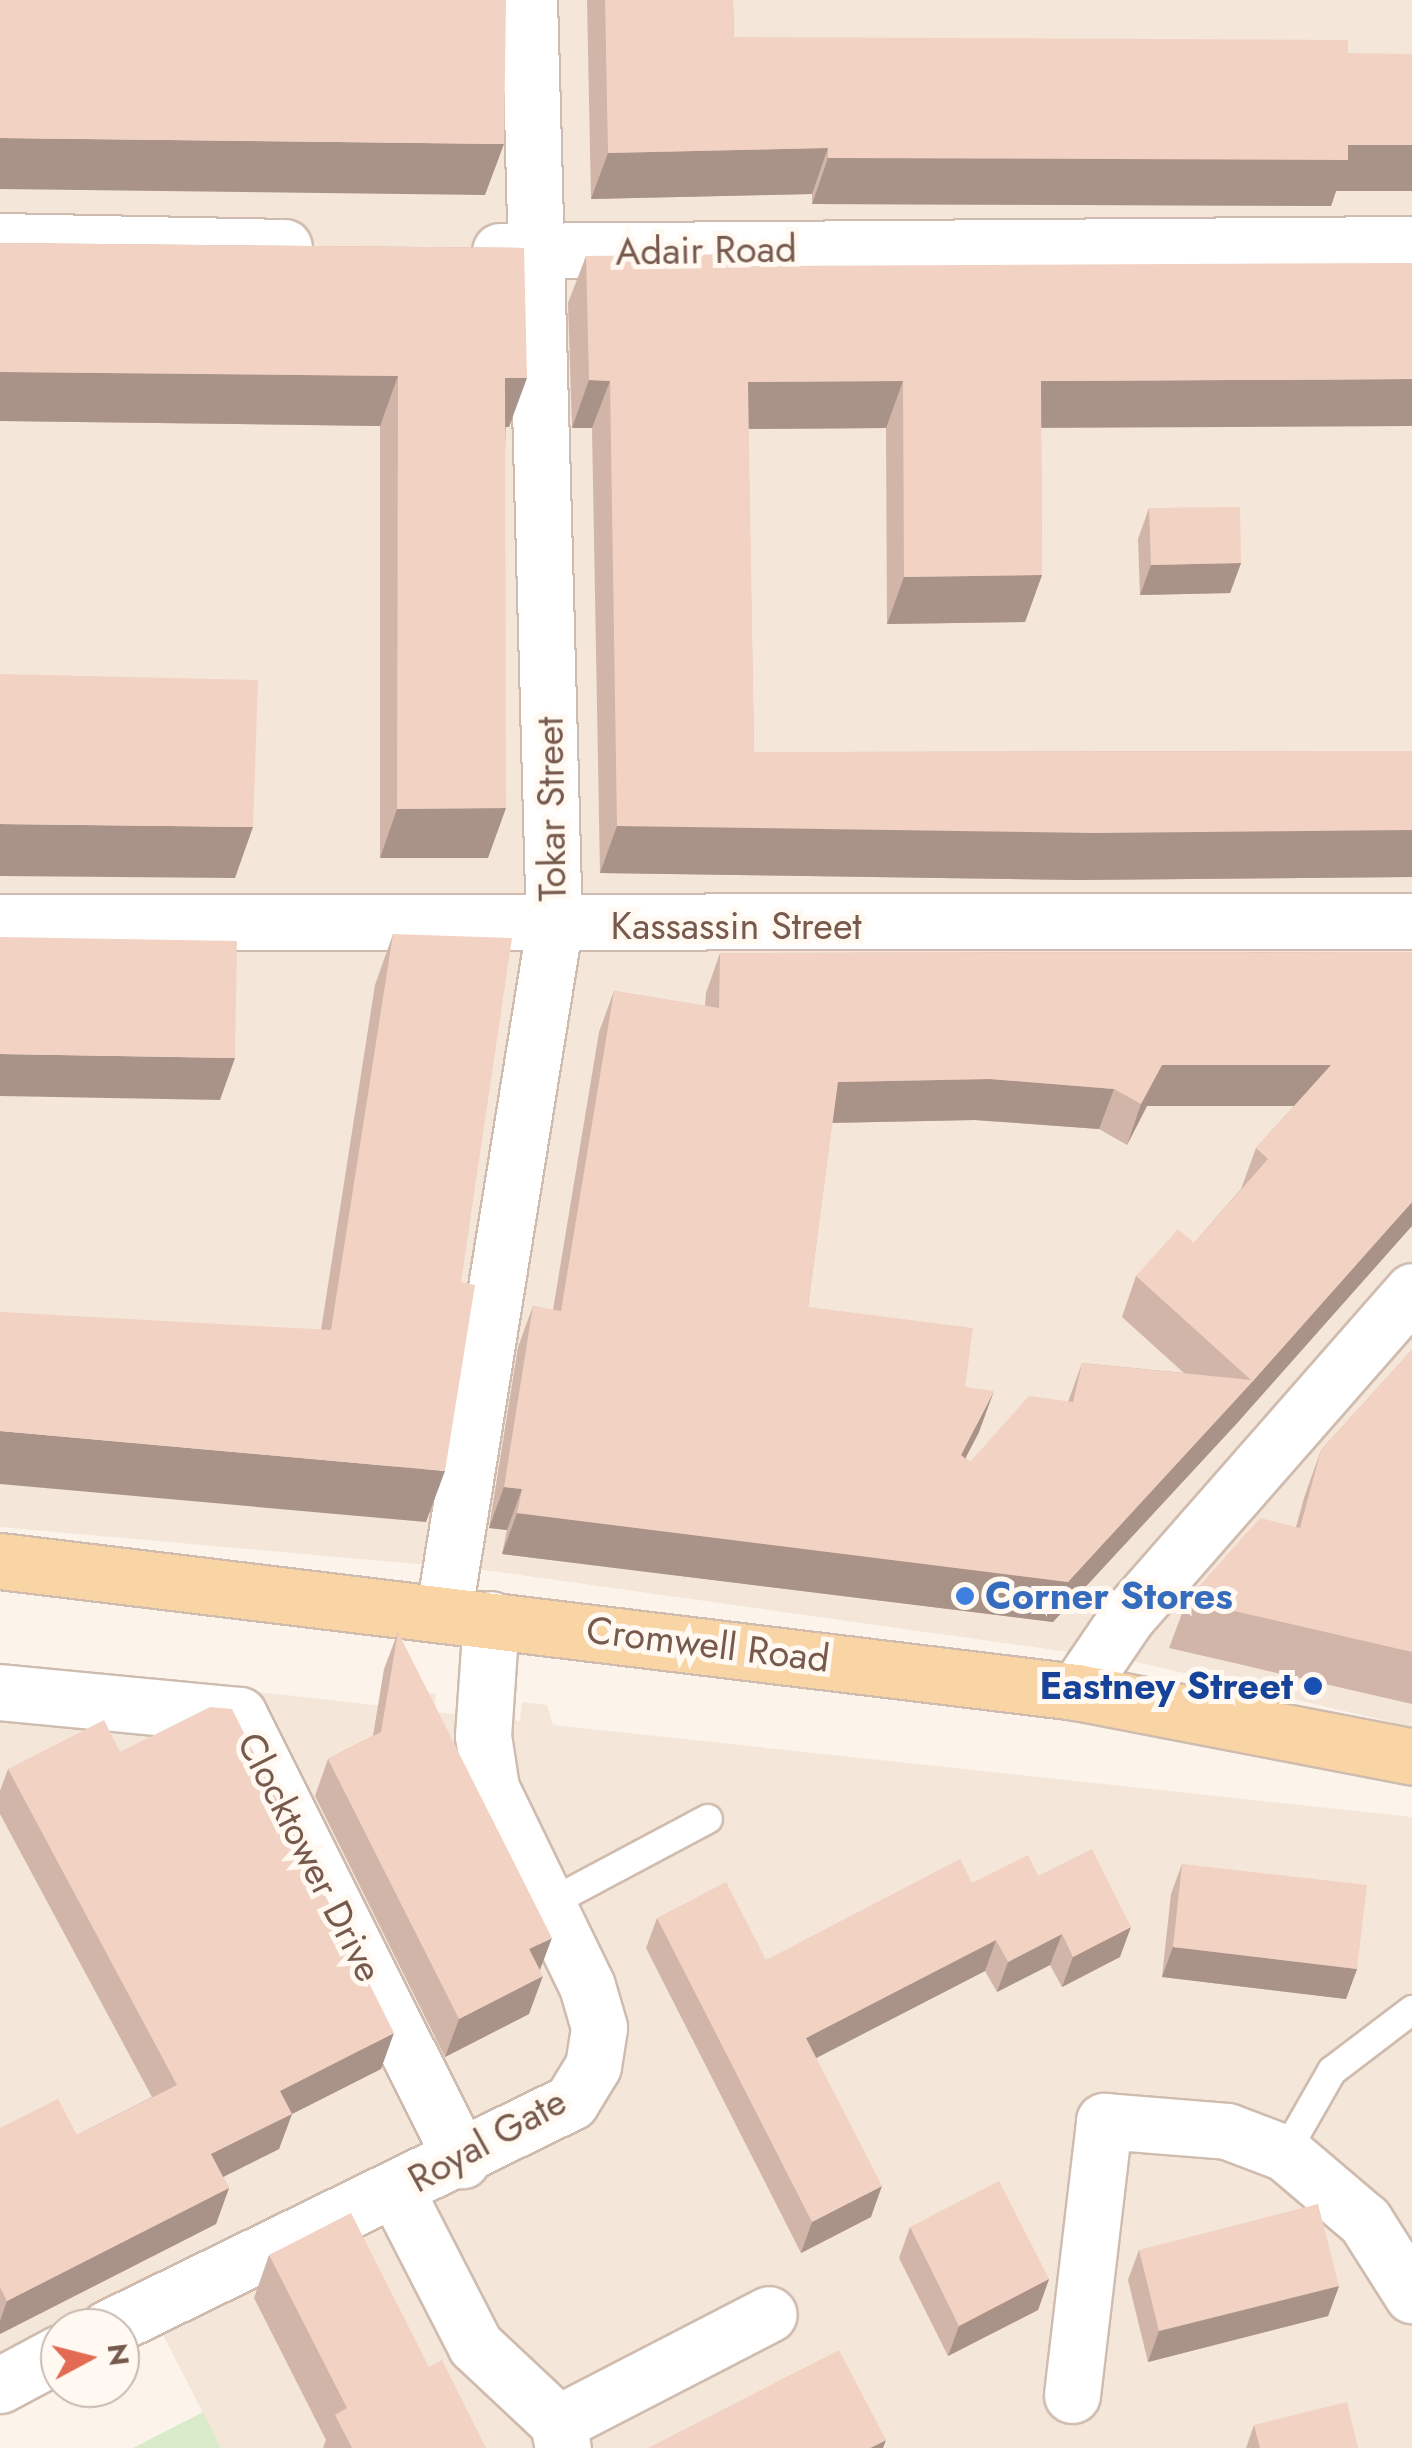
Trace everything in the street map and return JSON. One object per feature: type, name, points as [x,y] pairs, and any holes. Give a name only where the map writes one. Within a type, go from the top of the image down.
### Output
[{"type":"main road","name":"Cromwell Road","points":[[0,1561],[467,1614],[1076,1692],[1412,1757]]},
{"type":"street","name":"Tokar Street","points":[[467,1614],[554,928],[529,0]]},
{"type":"street","points":[[0,241],[338,248]]},
{"type":"street","name":"Adair Road","points":[[437,250],[1412,244]]},
{"type":"street","name":"Kassassin Street","points":[[0,922],[554,928],[1412,921]]},
{"type":"street","points":[[1076,1692],[1127,1617],[1412,1291]]},
{"type":"street","name":"Royal Gate","points":[[140,2313],[462,2160],[571,2102],[592,2066],[595,2014],[492,1788],[467,1614]]},
{"type":"street","name":"Clocktower Drive","points":[[0,1692],[239,1714],[462,2160]]},
{"type":"street","points":[[1072,2396],[1104,2121],[1227,2131],[1286,2153],[1365,2222],[1412,2295]]},
{"type":"street","points":[[396,2191],[475,2345],[561,2435],[769,2314]]},
{"type":"street","points":[[0,2385],[40,2364]]},
{"type":"lane","points":[[548,1904],[708,1818]]},
{"type":"lane","points":[[1286,2153],[1332,2071],[1412,2010]]},
{"type":"shaded area","points":[[0,0],[1412,0],[1412,1727],[1133,1661],[484,1570],[0,1527]]},
{"type":"shaded area","points":[[0,1663],[393,1707],[410,1691],[436,1694],[434,1712],[520,1721],[522,1702],[547,1705],[553,1725],[1412,1817],[1412,2448],[221,2448],[142,2294],[108,2308],[40,2308],[40,2341],[0,2368]]},
{"type":"green space","points":[[203,2412],[221,2448],[133,2448]]},
{"type":"building","points":[[0,0],[506,0],[504,144],[0,138]]},
{"type":"building","points":[[605,0],[733,0],[734,37],[1348,40],[1348,53],[1412,54],[1412,145],[1348,145],[1348,160],[828,158],[828,148],[608,153]]},
{"type":"building","points":[[0,243],[524,248],[527,378],[505,378],[506,808],[397,809],[398,376],[0,372]]},
{"type":"building","points":[[745,254],[746,266],[1412,263],[1412,379],[1041,381],[1042,575],[904,577],[903,381],[748,382],[754,752],[1412,751],[1412,830],[1094,833],[617,826],[610,381],[589,380],[586,256]]},
{"type":"building","points":[[1240,507],[1241,563],[1151,565],[1149,508]]},
{"type":"building","points":[[0,674],[258,680],[253,827],[0,824]]},
{"type":"building","points":[[393,934],[512,938],[461,1282],[475,1285],[445,1471],[0,1431],[0,1312],[331,1330]]},
{"type":"building","points":[[0,937],[237,941],[235,1058],[0,1054]]},
{"type":"building","points":[[1412,952],[1412,1202],[1254,1380],[1068,1582],[517,1513],[522,1489],[504,1487],[533,1306],[561,1311],[614,991],[719,1008],[720,953]],"holes":[[[1162,1065],[1331,1065],[1256,1148],[1268,1159],[1194,1243],[1178,1229],[1136,1276],[1251,1380],[1082,1363],[1073,1402],[1029,1396],[970,1462],[961,1455],[994,1391],[965,1387],[973,1328],[808,1307],[838,1082],[990,1079],[1114,1089],[1141,1104]]]},
{"type":"building","points":[[1412,1350],[1412,1652],[1187,1600],[1260,1518],[1300,1528],[1321,1450]]},
{"type":"building","points":[[398,1632],[552,1938],[529,1949],[543,1976],[459,2019],[328,1759],[381,1732]]},
{"type":"building","points":[[210,1707],[232,1709],[394,2033],[280,2091],[292,2114],[211,2154],[229,2188],[7,2301],[0,2287],[0,2128],[58,2099],[77,2135],[177,2085],[8,1769],[104,1720],[120,1752]]},
{"type":"building","points":[[1092,1849],[1131,1927],[1073,1957],[1062,1934],[1008,1962],[996,1940],[806,2038],[882,2186],[812,2222],[657,1918],[726,1882],[766,1960],[960,1859],[972,1883],[1028,1855],[1038,1876]]},
{"type":"building","points":[[1182,1864],[1367,1885],[1357,1969],[1173,1947]]},
{"type":"building","points":[[999,2181],[1049,2279],[959,2326],[910,2227]]},
{"type":"building","points":[[1318,2204],[1339,2286],[1159,2331],[1139,2250]]},
{"type":"building","points":[[351,2213],[429,2367],[442,2360],[486,2448],[352,2448],[335,2415],[347,2408],[269,2255]]},
{"type":"building","points":[[839,2350],[886,2440],[870,2448],[648,2448]]},
{"type":"building","points":[[1347,2402],[1358,2448],[1260,2448],[1254,2425]]},
{"type":"place","name":"Corner Stores","points":[[965,1596]]},
{"type":"place","name":"Eastney Street","points":[[1313,1686]]}]
